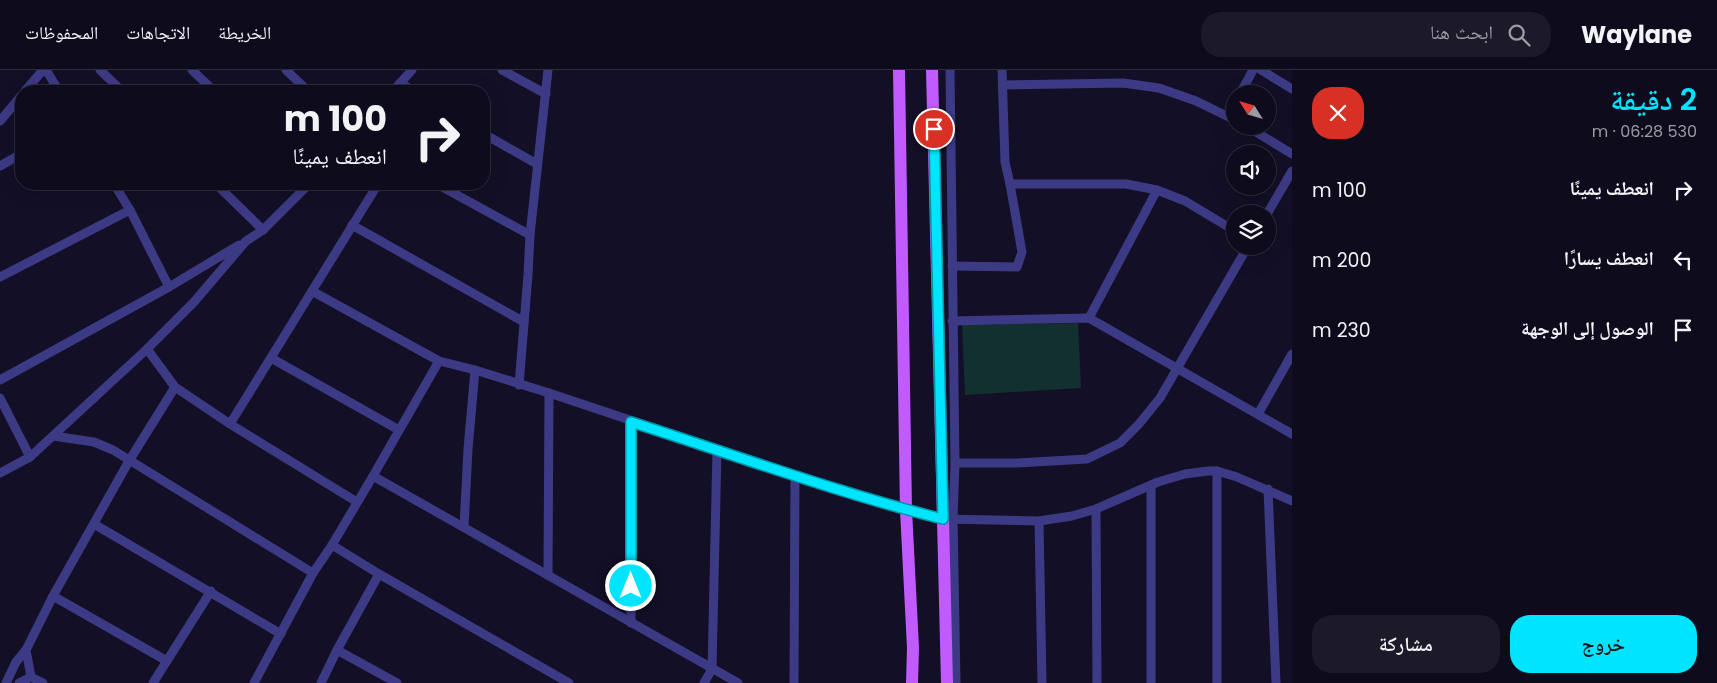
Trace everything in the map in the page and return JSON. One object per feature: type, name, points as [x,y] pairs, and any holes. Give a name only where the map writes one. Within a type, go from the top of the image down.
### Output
[{"type":"main road","points":[[899,70],[906,510],[913,648],[912,683]]},
{"type":"main road","points":[[932,70],[948,518],[947,683]]},
{"type":"street","points":[[30,85],[44,70],[55,85]]},
{"type":"street","points":[[100,70],[116,85]]},
{"type":"street","points":[[192,70],[208,85]]},
{"type":"street","points":[[286,70],[302,85]]},
{"type":"street","points":[[502,70],[546,94]]},
{"type":"street","points":[[519,385],[530,235],[548,70]]},
{"type":"street","points":[[950,70],[955,463],[948,518],[956,683]]},
{"type":"street","points":[[952,266],[1017,267],[1022,252],[1005,162],[1002,70]]},
{"type":"street","points":[[1245,85],[1253,70]]},
{"type":"street","points":[[1261,70],[1292,89]]},
{"type":"street","points":[[404,85],[400,83],[408,71]]},
{"type":"street","points":[[1003,85],[1123,83],[1168,91],[1226,115]]},
{"type":"street","points":[[0,121],[15,103]]},
{"type":"street","points":[[1261,135],[1292,154]]},
{"type":"street","points":[[490,137],[537,164]]},
{"type":"street","points":[[0,166],[15,157]]},
{"type":"street","points":[[1272,205],[1292,171]]},
{"type":"street","points":[[1010,184],[1126,184],[1157,190],[1184,201],[1226,226]]},
{"type":"street","points":[[118,190],[130,210],[169,287]]},
{"type":"street","points":[[222,190],[263,230]]},
{"type":"street","points":[[0,380],[169,287],[246,241],[263,230],[303,190]]},
{"type":"street","points":[[230,424],[374,190]]},
{"type":"street","points":[[448,190],[530,235]]},
{"type":"street","points":[[1089,318],[1157,190]]},
{"type":"street","points":[[0,277],[130,210]]},
{"type":"street","points":[[352,226],[524,322]]},
{"type":"street","points":[[0,473],[30,457],[147,349],[194,302],[246,241]]},
{"type":"street","points":[[955,463],[1017,463],[1087,459],[1120,443],[1139,424],[1160,398],[1243,255]]},
{"type":"street","points":[[312,291],[439,361],[549,393],[631,422],[906,510],[948,518],[1039,520],[1072,516],[1096,509],[1185,474],[1217,472],[1237,477],[1292,501]]},
{"type":"street","points":[[952,321],[1089,318],[1292,434]]},
{"type":"street","points":[[147,349],[175,387],[230,424],[357,502]]},
{"type":"street","points":[[1258,414],[1292,354]]},
{"type":"street","points":[[271,358],[399,430]]},
{"type":"street","points":[[254,683],[313,573],[332,545],[439,361]]},
{"type":"street","points":[[464,527],[468,448],[475,370]]},
{"type":"street","points":[[6,683],[16,662],[26,650],[53,596],[94,524],[175,387]]},
{"type":"street","points":[[548,575],[549,393]]},
{"type":"street","points":[[0,398],[30,457]]},
{"type":"street","points":[[631,422],[631,622]]},
{"type":"street","points":[[53,436],[94,442],[113,450],[313,573]]},
{"type":"street","points":[[704,683],[712,668],[717,450]]},
{"type":"street","points":[[1217,472],[1217,683]]},
{"type":"street","points":[[794,683],[795,475]]},
{"type":"street","points":[[373,476],[738,683]]},
{"type":"street","points":[[1151,486],[1151,683]]},
{"type":"street","points":[[1268,489],[1276,683]]},
{"type":"street","points":[[1096,509],[1097,683]]},
{"type":"street","points":[[1039,520],[1042,683]]},
{"type":"street","points":[[94,524],[281,634]]},
{"type":"street","points":[[332,545],[569,683]]},
{"type":"street","points":[[321,683],[379,574]]},
{"type":"street","points":[[153,683],[211,592]]},
{"type":"street","points":[[53,596],[167,661]]},
{"type":"street","points":[[26,650],[31,677]]},
{"type":"street","points":[[337,650],[397,683]]},
{"type":"street","points":[[19,683],[31,677]]},
{"type":"street","points":[[31,677],[43,683]]},
{"type":"green space","points":[[1078,323],[1081,388],[965,395],[962,325]]},
{"type":"route","points":[[631,586],[631,422],[832,487],[906,510],[943,519],[934,129]]}]
